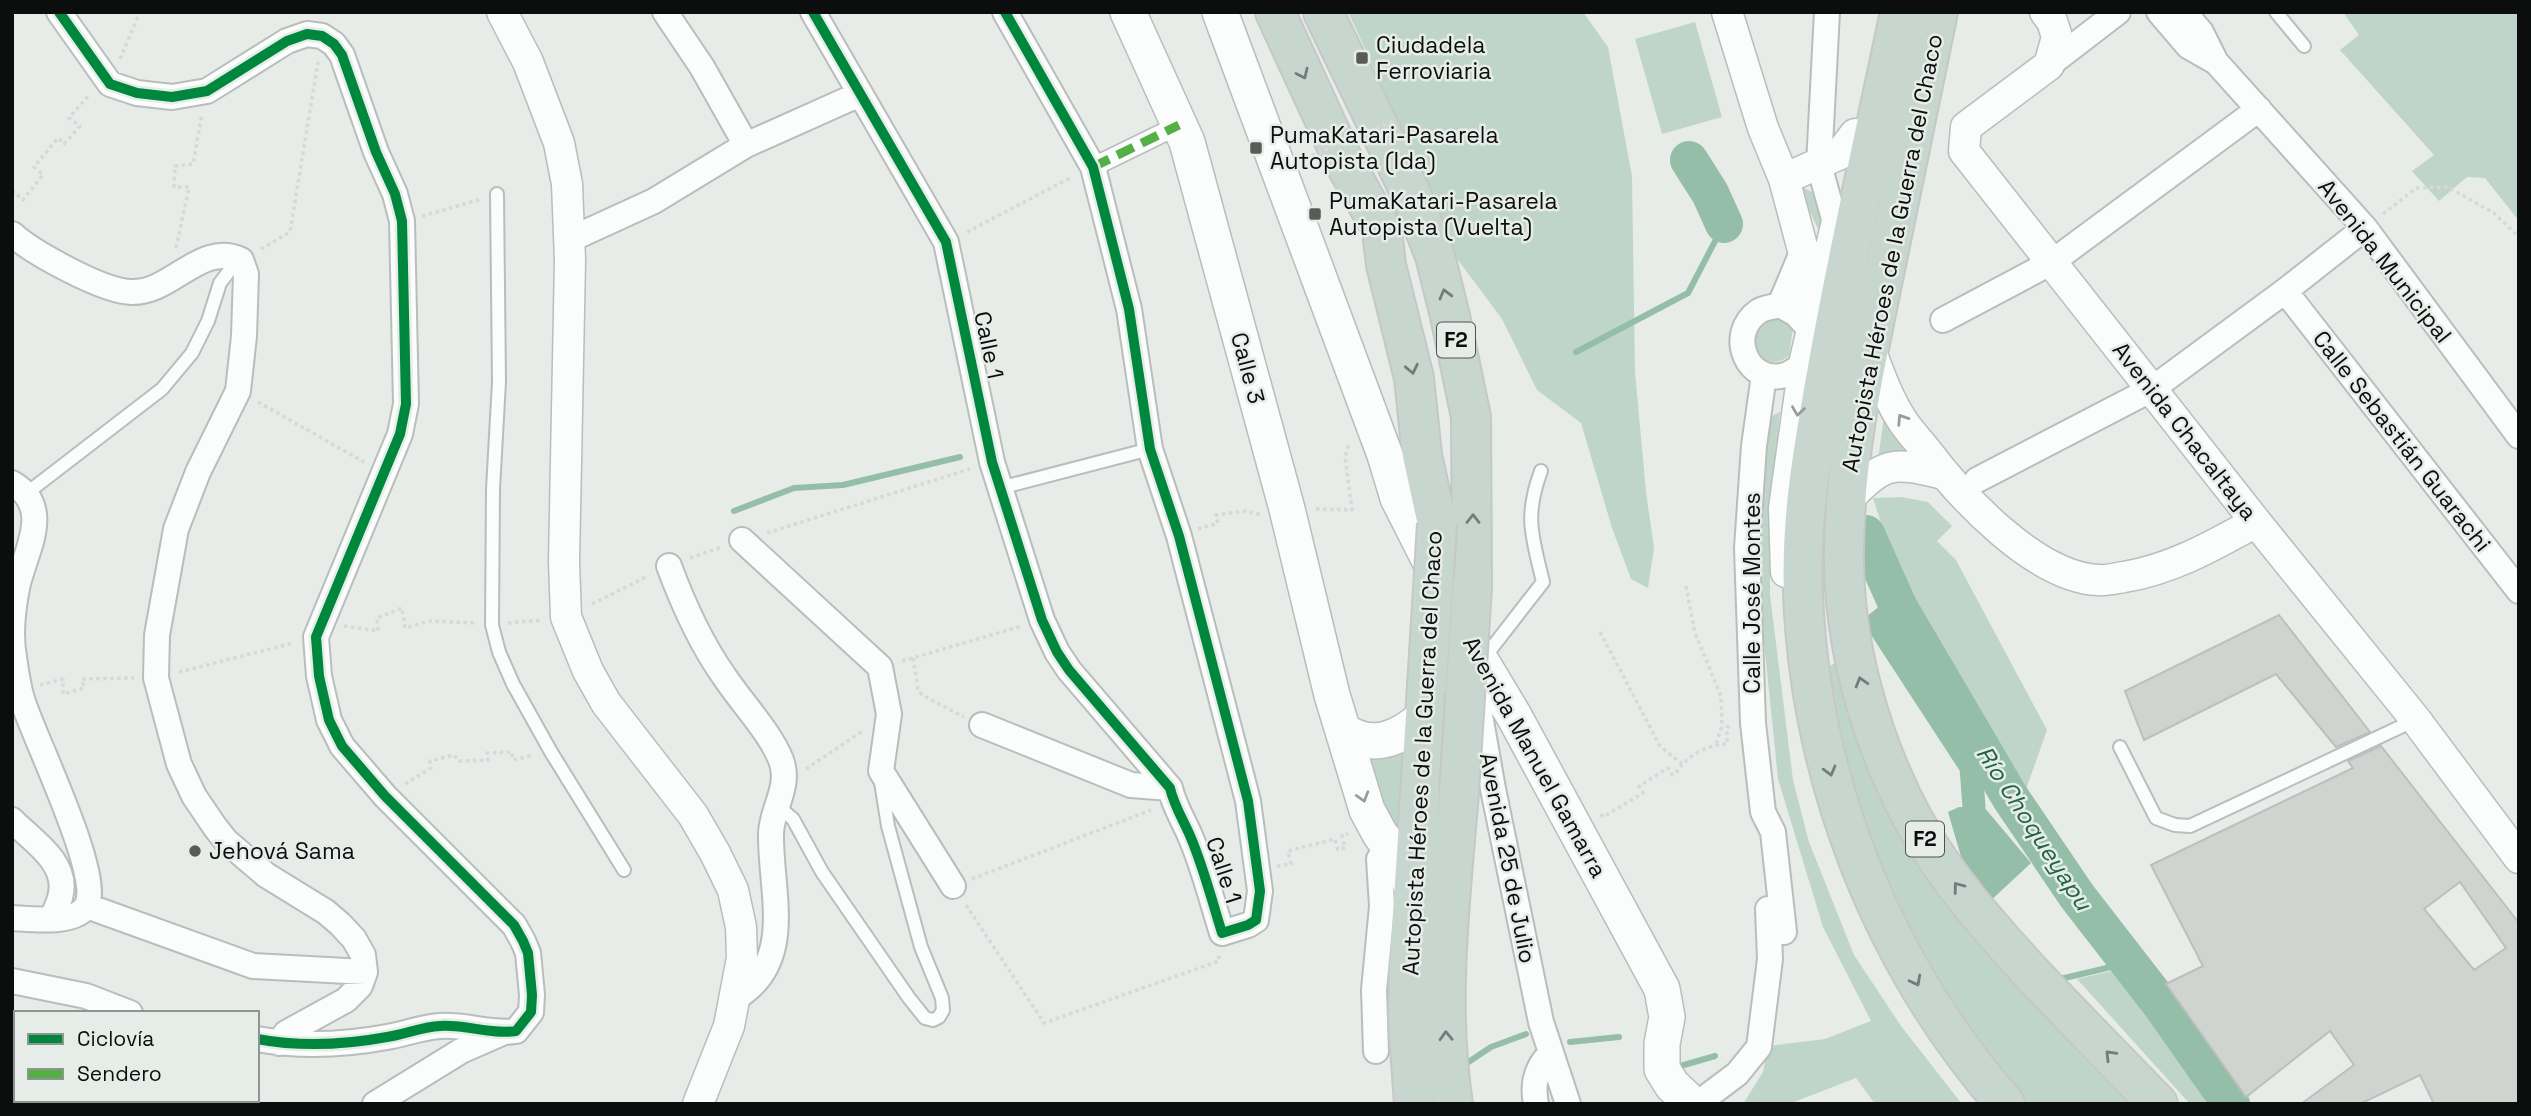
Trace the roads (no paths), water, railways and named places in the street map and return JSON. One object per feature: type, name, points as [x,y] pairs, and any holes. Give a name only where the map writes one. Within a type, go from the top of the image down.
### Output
[{"type":"highway","name":"Autopista Héroes de la Guerra del Chaco","points":[[1275,12],[1343,160],[1382,230],[1386,265],[1414,378],[1422,455],[1437,524],[1408,1018],[1414,1104]]},
{"type":"highway","name":"Autopista Héroes de la Guerra del Chaco","points":[[1323,12],[1411,194],[1435,256],[1461,362],[1471,417],[1472,587],[1445,1009],[1447,1066],[1453,1104]]},
{"type":"highway","name":"Autopista Héroes de la Guerra del Chaco","points":[[1900,12],[1838,307],[1813,449],[1804,531],[1802,591],[1809,676],[1824,750],[1844,822],[1880,913],[1919,988],[1969,1063],[2005,1104]]},
{"type":"highway","name":"Autopista Héroes de la Guerra del Chaco","points":[[1938,12],[1853,441],[1843,549],[1847,605],[1858,669],[1879,741],[1894,779],[1915,822],[1945,870],[1984,922],[2158,1104]]},
{"type":"main road","name":"Calle 3","points":[[1128,12],[1186,142],[1284,496],[1332,695],[1367,810],[1414,890]]},
{"type":"main road","name":"Avenida Manuel Gamarra","points":[[1220,12],[1385,455],[1398,498],[1481,662],[1514,716],[1662,989],[1667,1017],[1662,1044],[1662,1069],[1672,1085],[1694,1104]]},
{"type":"main road","points":[[1344,732],[1355,738],[1378,742],[1406,733],[1426,701]]},
{"type":"street","points":[[60,12],[110,84],[136,93],[172,97],[207,91],[287,41],[307,34],[322,36],[334,44],[342,55],[376,152],[395,194],[402,221],[406,404],[400,434],[316,638],[318,676],[329,720],[342,746],[385,796],[513,925],[523,941],[530,970],[531,1012],[516,1031],[502,1033],[461,1051],[375,1104]]},
{"type":"street","points":[[502,12],[528,62],[559,142],[567,184],[569,240],[564,562],[566,617],[588,671],[606,703],[693,815],[733,890],[741,927],[742,958],[734,999],[721,1050],[698,1104]]},
{"type":"street","points":[[665,12],[702,67],[746,145]]},
{"type":"street","name":"Calle 1","points":[[813,12],[946,242],[992,462],[1042,620],[1069,670],[1171,795],[1201,863],[1222,933],[1256,920],[1260,891],[1248,802],[1179,536],[1150,449],[1129,309],[1093,167],[1004,12]]},
{"type":"street","points":[[1727,12],[1763,128],[1784,179],[1803,250],[1812,332]]},
{"type":"street","points":[[1828,12],[1818,144],[1819,165],[1836,226]]},
{"type":"street","points":[[1815,704],[1787,617],[1784,508],[1804,364],[1874,53],[1893,12]]},
{"type":"street","points":[[2045,12],[2052,21],[2057,37],[2049,65]]},
{"type":"street","points":[[2049,65],[2118,12]]},
{"type":"street","name":"Avenida Municipal","points":[[2159,12],[2188,46],[2216,62]]},
{"type":"street","name":"Avenida Municipal","points":[[2184,12],[2201,32],[2216,62],[2365,228],[2519,436]]},
{"type":"street","name":"Avenida Chacaltaya","points":[[2049,65],[1966,127],[1964,151],[2256,522],[2416,720],[2519,858]]},
{"type":"street","points":[[569,240],[654,201],[746,145],[860,94]]},
{"type":"street","points":[[1943,320],[2052,262],[2259,109]]},
{"type":"street","points":[[1093,167],[1179,125]]},
{"type":"street","points":[[1784,179],[1840,154],[1855,134]]},
{"type":"street","points":[[1977,480],[2152,389],[2365,228]]},
{"type":"street","points":[[12,233],[50,260],[106,286],[132,292],[170,281],[200,261],[214,256],[233,256],[241,260],[246,274],[244,336],[238,391],[198,472],[176,529],[157,635],[156,678],[179,764],[194,796],[215,827],[226,841],[266,875],[326,912],[340,924],[354,939],[363,955],[365,972],[360,986],[346,1000],[268,1041]]},
{"type":"street","points":[[1780,305],[1803,250]]},
{"type":"street","name":"Calle Sebastián Guarachi","points":[[2285,291],[2519,591]]},
{"type":"street","points":[[1804,364],[1784,375],[1763,375],[1745,358],[1741,339],[1748,321],[1760,310],[1780,305],[1796,313],[1812,332]]},
{"type":"street","points":[[1870,347],[1891,400],[1903,422],[1943,474],[2014,542],[2046,564],[2077,578],[2101,581],[2141,574],[2195,556],[2256,522]]},
{"type":"street","name":"Calle José Montes","points":[[1694,1104],[1737,1074],[1759,1046],[1770,958],[1763,812],[1752,723],[1747,548],[1754,446],[1763,375]]},
{"type":"street","points":[[1847,500],[1873,474],[1891,467],[1912,467],[1943,474]]},
{"type":"street","points":[[12,918],[75,917],[87,906],[90,889],[81,849],[21,696],[12,651],[17,586],[33,540],[33,505],[19,488]]},
{"type":"street","points":[[742,540],[880,667],[888,714],[881,771],[953,886]]},
{"type":"street","points":[[669,566],[681,597],[722,673],[781,760],[784,775],[779,807],[771,832],[776,906],[776,931],[772,950],[758,982],[734,999]]},
{"type":"street","name":"Avenida 25 de Julio","points":[[1481,662],[1479,709],[1493,789],[1541,1022],[1567,1104]]},
{"type":"street","points":[[982,725],[1131,785],[1171,795]]},
{"type":"street","name":"Calle José Montes","points":[[1763,812],[1773,832],[1784,932]]},
{"type":"street","points":[[12,820],[58,866],[61,895],[51,919]]},
{"type":"street","points":[[1376,1051],[1374,990],[1382,906],[1379,859],[1384,839]]},
{"type":"street","points":[[87,906],[253,966],[365,972]]},
{"type":"street","points":[[12,981],[86,996],[125,1011]]},
{"type":"street","points":[[268,1041],[345,1044],[438,1026],[471,1027],[502,1033]]},
{"type":"street","points":[[1536,1104],[1535,1079],[1539,1065],[1550,1054]]},
{"type":"lane","points":[[2276,12],[2304,46]]},
{"type":"lane","points":[[497,194],[499,382],[493,489],[492,625],[499,652],[513,684],[551,752],[624,870]]},
{"type":"lane","points":[[19,488],[162,389],[192,353],[208,321],[220,283],[225,274],[241,260]]},
{"type":"lane","points":[[1000,488],[1150,449]]},
{"type":"lane","points":[[1481,662],[1543,582],[1530,525],[1533,493],[1541,471]]},
{"type":"lane","points":[[2120,747],[2155,818],[2175,825],[2190,826],[2416,720]]},
{"type":"lane","points":[[779,807],[793,819],[822,872],[909,998],[925,1018],[933,1020],[939,1017],[943,1010],[942,998],[921,947],[888,826],[881,789],[881,771]]},
{"type":"waterway","name":"Río Choqueyapu","points":[[1689,160],[1710,193],[1724,224]]},
{"type":"waterway","points":[[1576,352],[1688,293],[1724,224]]},
{"type":"waterway","points":[[734,511],[794,488],[843,485],[960,457]]},
{"type":"waterway","name":"Río Choqueyapu","points":[[1866,534],[1898,606],[2010,797],[2077,896],[2160,1003],[2231,1104]]},
{"type":"waterway","points":[[1898,606],[1877,623],[1971,767],[1974,807]]},
{"type":"waterway","points":[[2056,980],[2128,963]]},
{"type":"waterway","points":[[1467,1063],[1491,1047],[1526,1034]]},
{"type":"waterway","points":[[1570,1042],[1619,1037]]},
{"type":"waterway","points":[[1675,1065],[1677,1067],[1715,1056]]},
{"type":"place","name":"Ciudadela Ferroviaria","points":[[1362,58]]},
{"type":"place","name":"PumaKatari-Pasarela Autopista (Ida)","points":[[1256,148]]},
{"type":"place","name":"PumaKatari-Pasarela Autopista (Vuelta)","points":[[1315,214]]},
{"type":"place","name":"Jehová Sama","points":[[195,851]]}]
